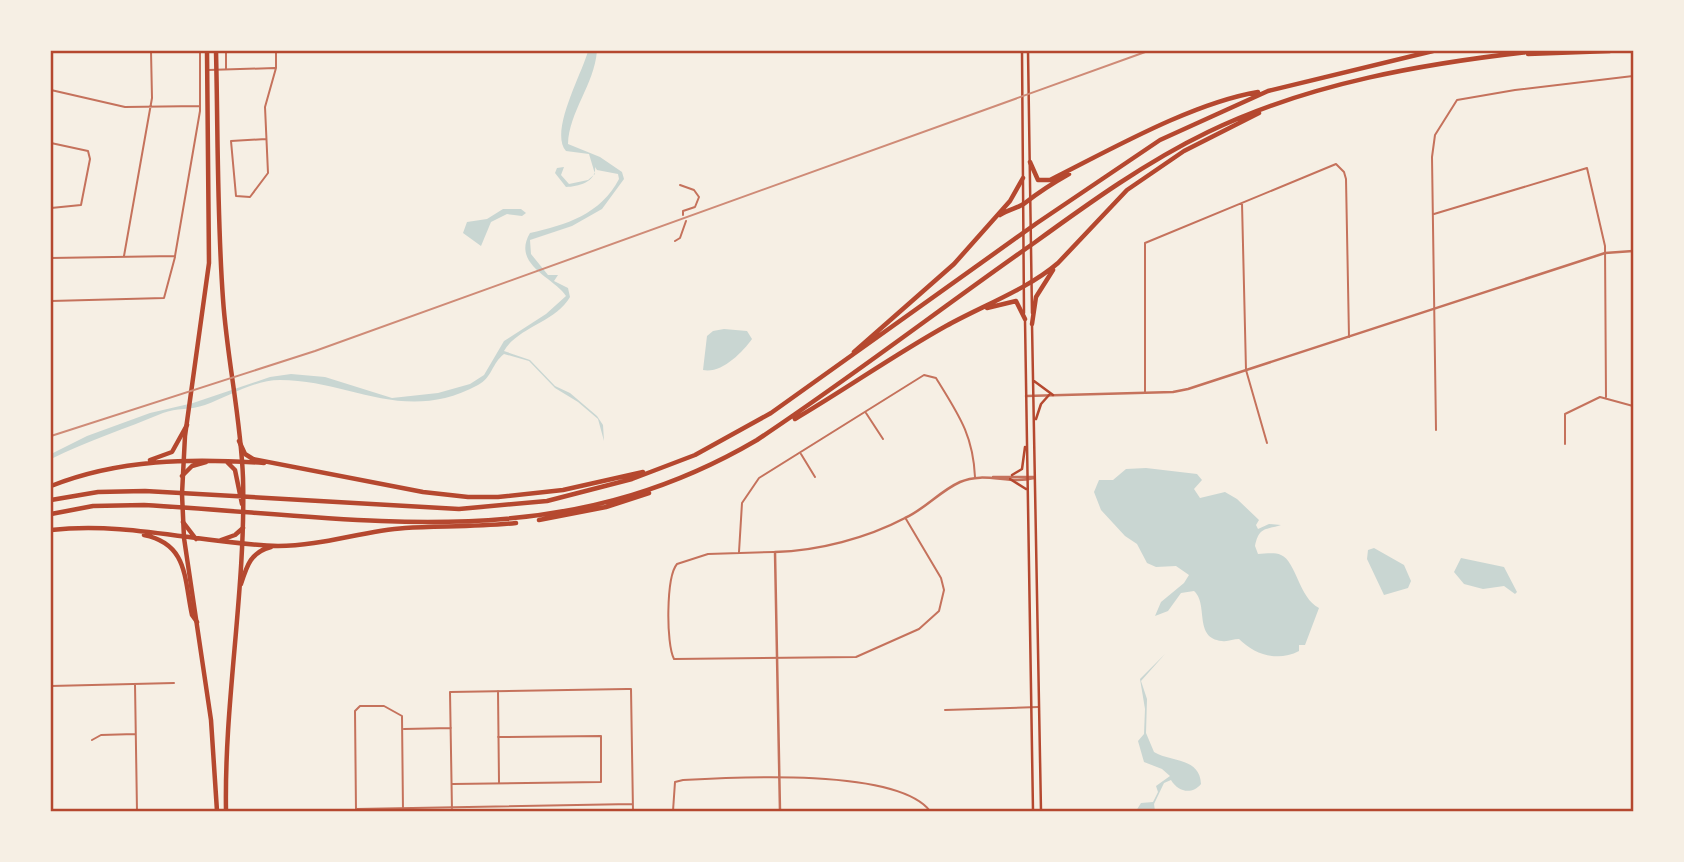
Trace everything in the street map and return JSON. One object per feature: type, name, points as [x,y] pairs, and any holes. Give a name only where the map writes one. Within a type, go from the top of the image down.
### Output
[{"type":"highway","points":[[207,51],[208,263],[182,477],[184,538],[213,733],[217,811]]},
{"type":"highway","points":[[216,51],[217,186],[230,361],[242,462],[240,480],[243,528],[241,584],[228,717],[226,811]]},
{"type":"highway","points":[[1030,162],[1036,177],[1045,181],[1229,99],[1432,51]]},
{"type":"highway","points":[[757,440],[1120,183],[1208,132],[1271,107],[1346,84],[1414,69],[1536,51]]},
{"type":"highway","points":[[1517,53],[1610,51]]},
{"type":"highway","points":[[51,500],[98,492],[145,491],[359,505],[492,507],[591,491],[695,455],[771,413],[1037,223],[1160,139],[1268,91]]},
{"type":"highway","points":[[1032,324],[1039,289],[1058,263],[1127,190],[1184,151],[1271,107]]},
{"type":"highway","points":[[992,221],[1012,207],[1023,205],[1031,197],[1106,152]]},
{"type":"highway","points":[[851,355],[954,264],[1017,192],[1023,178]]},
{"type":"highway","points":[[51,514],[93,506],[144,505],[410,523],[478,523],[578,510],[658,487],[696,472],[757,440],[1058,263]]},
{"type":"highway","points":[[961,319],[1010,299],[1018,303],[1024,318]]},
{"type":"highway","points":[[142,463],[172,452],[187,425]]},
{"type":"highway","points":[[239,441],[250,458],[423,492],[488,497],[563,490],[662,467]]},
{"type":"highway","points":[[51,486],[97,471],[142,463],[183,460],[296,466]]},
{"type":"highway","points":[[182,477],[192,466],[210,461]]},
{"type":"highway","points":[[227,461],[240,480]]},
{"type":"highway","points":[[51,530],[98,528],[242,543],[321,543],[404,528],[449,529],[563,517],[643,496],[658,487]]},
{"type":"highway","points":[[183,522],[196,539]]},
{"type":"highway","points":[[98,528],[156,538],[174,547],[181,563],[192,615],[197,622]]},
{"type":"highway","points":[[217,541],[235,536],[243,528]]},
{"type":"highway","points":[[241,584],[254,555],[276,545]]},
{"type":"main road","points":[[1022,51],[1024,318],[1034,811]]},
{"type":"main road","points":[[1028,51],[1041,811]]},
{"type":"main road","points":[[1034,381],[1051,395],[1041,404],[1035,422]]},
{"type":"main road","points":[[1012,475],[1023,466],[1027,440]]},
{"type":"main road","points":[[1010,479],[1023,485],[1028,491]]},
{"type":"street","points":[[124,257],[150,107],[151,51]]},
{"type":"street","points":[[51,301],[164,298],[175,256],[201,106],[200,51]]},
{"type":"street","points":[[226,51],[226,69]]},
{"type":"street","points":[[266,139],[231,141],[236,196],[250,197],[268,173],[265,107],[276,68],[276,51]]},
{"type":"street","points":[[208,70],[276,68]]},
{"type":"street","points":[[1436,430],[1432,145],[1457,100],[1633,76]]},
{"type":"street","points":[[51,90],[125,107],[201,106]]},
{"type":"street","points":[[51,143],[88,151],[90,159],[81,205],[51,208]]},
{"type":"street","points":[[1146,393],[1145,243],[1336,164],[1345,172],[1346,179],[1349,337]]},
{"type":"street","points":[[1433,214],[1587,168],[1605,253],[1606,397]]},
{"type":"street","points":[[680,185],[694,190],[699,197],[695,207],[683,211],[683,215]]},
{"type":"street","points":[[1242,202],[1246,370],[1268,443]]},
{"type":"street","points":[[675,241],[680,238],[686,221]]},
{"type":"street","points":[[1026,396],[1146,393],[1188,389],[1605,253],[1633,251]]},
{"type":"street","points":[[51,258],[175,256]]},
{"type":"street","points":[[739,553],[739,515],[746,494],[759,478],[920,377],[930,374],[936,378],[968,432],[973,449],[975,477]]},
{"type":"street","points":[[1565,444],[1565,414],[1606,397],[1633,406]]},
{"type":"street","points":[[865,412],[883,439]]},
{"type":"street","points":[[800,453],[815,477]]},
{"type":"street","points":[[905,519],[943,583],[943,598],[934,618],[919,629],[864,656],[674,659],[671,652],[669,591],[673,569],[680,561],[708,554],[818,548],[905,519],[958,483],[975,477],[1028,477]]},
{"type":"street","points":[[993,477],[1036,477]]},
{"type":"street","points":[[775,552],[780,811]]},
{"type":"street","points":[[51,687],[174,683]]},
{"type":"street","points":[[135,684],[136,811]]},
{"type":"street","points":[[452,809],[450,692],[631,689],[633,811]]},
{"type":"street","points":[[498,691],[499,783]]},
{"type":"street","points":[[403,810],[402,716],[389,708],[360,706],[356,709],[356,810],[403,810],[452,809],[632,804]]},
{"type":"street","points":[[945,710],[1039,707]]},
{"type":"street","points":[[403,729],[451,728]]},
{"type":"street","points":[[92,740],[101,735],[136,734]]},
{"type":"street","points":[[452,784],[601,782],[601,736],[498,737]]},
{"type":"street","points":[[673,811],[675,782],[779,778],[846,781],[906,794],[920,801],[930,811]]},
{"type":"shaded area","points":[[588,51],[597,51],[595,63],[569,132],[568,144],[600,157],[622,172],[624,179],[602,209],[572,226],[530,240],[531,254],[548,275],[558,275],[554,281],[568,288],[570,297],[556,313],[518,336],[504,351],[530,360],[555,386],[570,393],[597,416],[603,425],[604,441],[598,419],[555,388],[529,361],[504,354],[483,382],[451,396],[426,401],[401,401],[306,382],[270,381],[205,405],[163,413],[51,459],[51,454],[87,436],[150,413],[193,403],[270,377],[291,374],[325,377],[392,398],[438,393],[470,384],[484,375],[504,341],[546,314],[566,296],[530,262],[526,254],[526,244],[530,233],[581,216],[603,201],[619,179],[618,174],[597,170],[595,167],[595,173],[589,154],[566,151],[562,142],[561,131],[568,103]]},
{"type":"shaded area","points":[[564,167],[561,175],[569,184],[588,180],[593,175],[590,179],[581,184],[566,187],[555,173],[557,168]]},
{"type":"shaded area","points":[[503,209],[521,209],[526,213],[522,216],[507,214],[491,222],[481,246],[463,233],[467,222],[487,219]]},
{"type":"shaded area","points":[[713,331],[747,331],[752,339],[724,366],[703,370],[707,336]]},
{"type":"shaded area","points":[[1146,468],[1197,474],[1202,480],[1194,489],[1200,498],[1225,492],[1237,499],[1259,520],[1256,525],[1258,529],[1269,524],[1281,525],[1261,532],[1255,546],[1258,554],[1281,555],[1286,559],[1307,596],[1319,608],[1305,645],[1299,645],[1299,651],[1283,656],[1267,655],[1245,645],[1239,639],[1213,639],[1204,627],[1201,604],[1194,591],[1181,593],[1168,611],[1155,616],[1161,602],[1184,583],[1189,575],[1176,566],[1156,567],[1147,563],[1137,544],[1125,536],[1101,510],[1094,492],[1099,480],[1113,480],[1126,469]]},
{"type":"shaded area","points":[[1374,548],[1404,565],[1411,581],[1408,588],[1384,595],[1367,559],[1368,550]]},
{"type":"shaded area","points":[[1461,558],[1504,567],[1517,592],[1515,594],[1504,586],[1483,589],[1464,584],[1454,572]]},
{"type":"shaded area","points":[[1165,654],[1141,681],[1147,699],[1146,733],[1154,752],[1190,765],[1199,775],[1201,784],[1194,790],[1185,791],[1171,780],[1164,783],[1154,804],[1155,811],[1136,811],[1141,803],[1153,802],[1158,792],[1156,786],[1170,776],[1162,769],[1144,762],[1138,741],[1144,734],[1145,709],[1140,679]]},
{"type":"railway","points":[[51,436],[315,351],[1148,51]]}]
